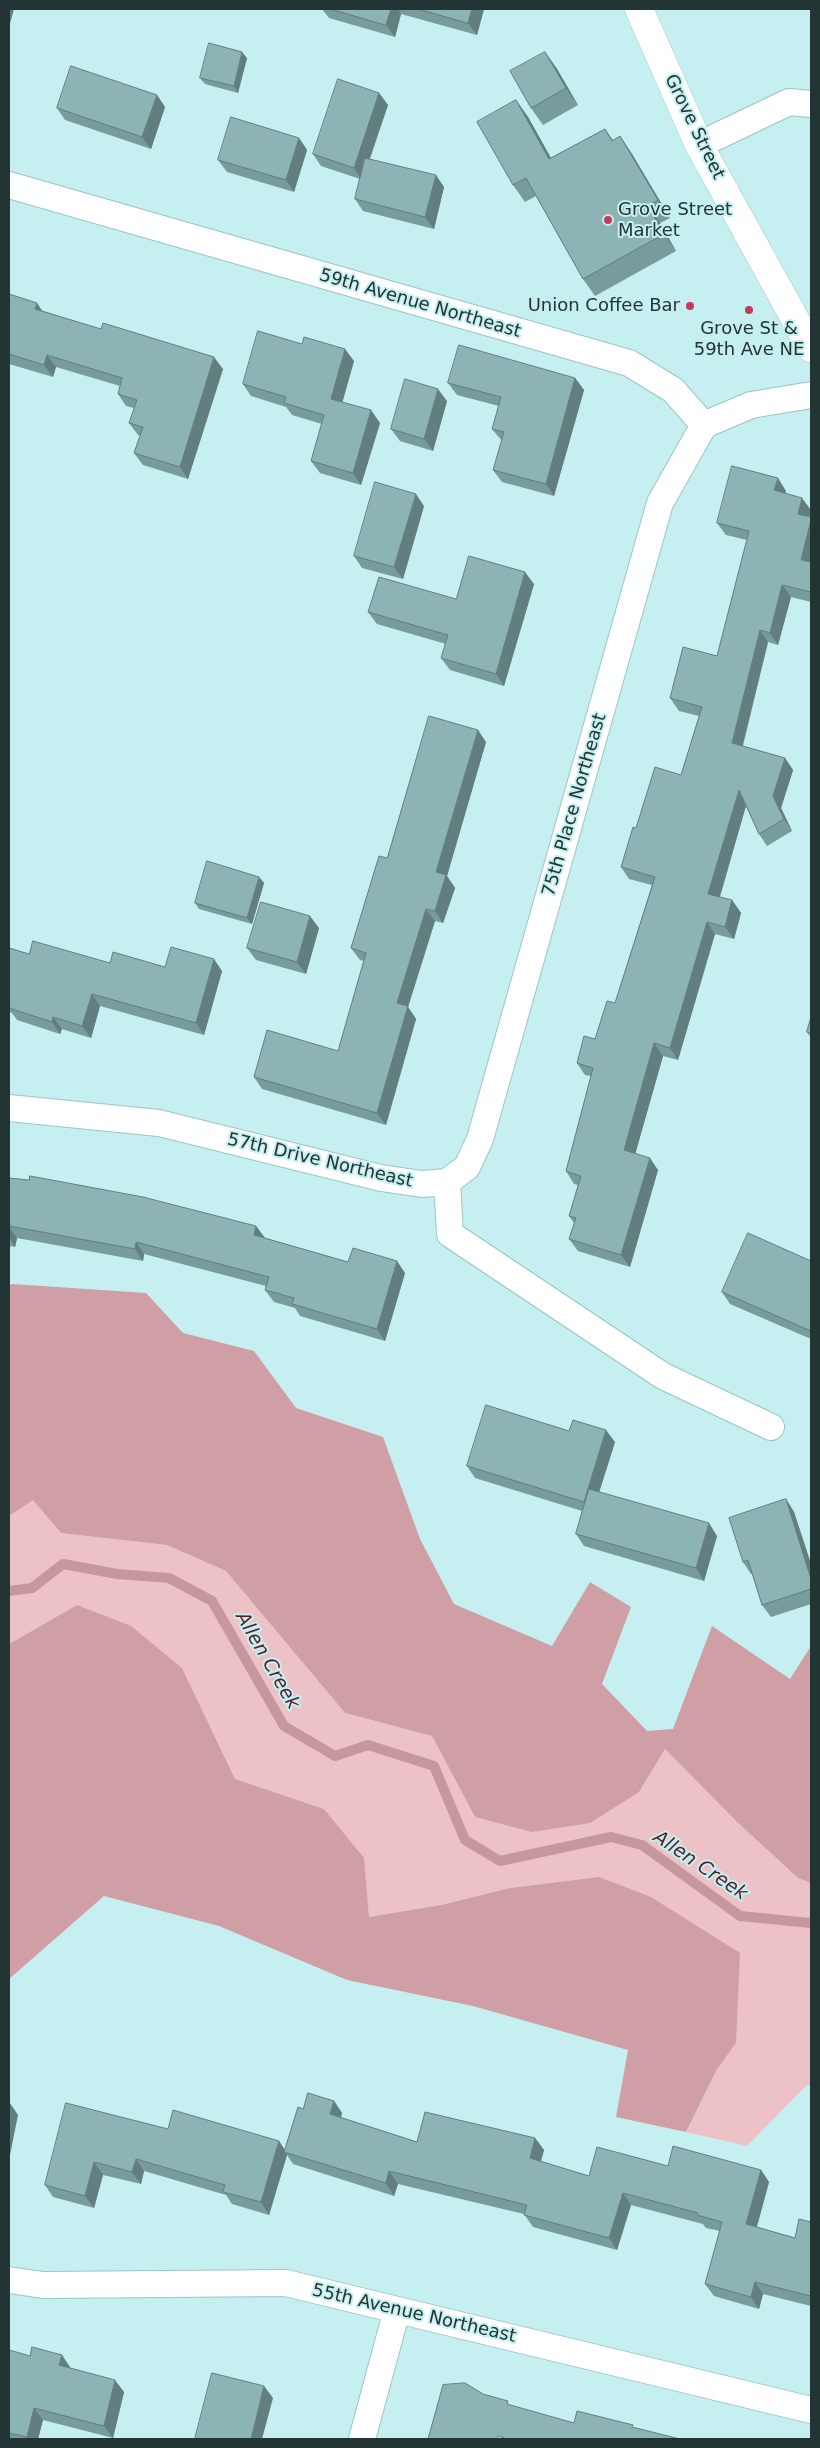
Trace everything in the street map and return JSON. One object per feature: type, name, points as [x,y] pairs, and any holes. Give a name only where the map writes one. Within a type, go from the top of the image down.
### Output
[{"type":"street","name":"Grove Street","points":[[639,9],[699,144],[811,348]]},
{"type":"street","points":[[699,144],[789,102],[811,104]]},
{"type":"street","name":"59th Avenue Northeast","points":[[9,185],[629,363],[673,390],[704,425]]},
{"type":"street","points":[[704,425],[751,405],[811,395]]},
{"type":"street","name":"75th Place Northeast","points":[[447,1182],[467,1167],[480,1139],[660,503],[704,425]]},
{"type":"street","name":"57th Drive Northeast","points":[[9,1108],[159,1122],[380,1178],[422,1184],[447,1182]]},
{"type":"street","points":[[447,1182],[450,1234],[663,1376],[771,1427]]},
{"type":"street","name":"55th Avenue Northeast","points":[[9,2280],[43,2284],[286,2284],[811,2410]]},
{"type":"street","points":[[362,2439],[397,2310]]},
{"type":"shaded area","points":[[12,1284],[146,1293],[183,1333],[254,1351],[296,1408],[383,1437],[420,1539],[454,1604],[552,1646],[590,1582],[631,1607],[602,1684],[647,1731],[673,1729],[712,1626],[790,1679],[811,1646],[811,1883],[798,1878],[737,1822],[665,1749],[639,1792],[590,1823],[532,1832],[475,1817],[432,1736],[345,1713],[226,1571],[167,1545],[61,1533],[33,1500],[9,1516],[9,1286]]},
{"type":"shaded area","points":[[33,1499],[61,1533],[167,1545],[226,1571],[345,1713],[432,1736],[475,1817],[639,1792],[665,1749],[737,1822],[798,1878],[811,1883],[811,2085],[806,2086],[747,2146],[686,2132],[716,2071],[736,2043],[599,1877],[510,1888],[441,1905],[369,1917],[363,1858],[324,1809],[235,1779],[182,1668],[77,1605],[9,1644],[9,1516]]},
{"type":"shaded area","points":[[77,1605],[131,1626],[182,1668],[235,1779],[324,1809],[364,1858],[369,1917],[441,1905],[510,1888],[599,1877],[651,1897],[740,1953],[736,2043],[716,2071],[686,2132],[616,2117],[628,2050],[473,2006],[347,1980],[219,1926],[104,1896],[9,1979],[9,1644]]},
{"type":"building","points":[[331,9],[391,9],[386,25]]},
{"type":"building","points":[[419,9],[472,9],[468,23]]},
{"type":"building","points":[[209,43],[242,52],[234,86],[200,78]]},
{"type":"building","points":[[545,52],[566,88],[531,108],[510,71]]},
{"type":"building","points":[[71,66],[157,95],[142,137],[57,108]]},
{"type":"building","points":[[338,79],[379,93],[354,168],[313,154]]},
{"type":"building","points":[[516,100],[549,159],[605,129],[612,141],[620,136],[658,200],[648,206],[664,234],[583,279],[526,178],[513,185],[477,122]]},
{"type":"building","points":[[231,117],[299,138],[286,180],[218,160]]},
{"type":"building","points":[[365,158],[436,175],[425,217],[355,199]]},
{"type":"building","points":[[9,294],[37,303],[35,309],[101,329],[103,323],[214,357],[180,467],[134,453],[143,427],[129,423],[137,400],[118,394],[122,378],[47,355],[44,365],[9,354]]},
{"type":"building","points":[[258,331],[302,344],[304,337],[345,349],[331,399],[371,410],[353,473],[311,461],[324,415],[284,403],[286,397],[243,384]]},
{"type":"building","points":[[459,345],[575,378],[546,484],[493,470],[504,432],[492,429],[501,397],[448,383]]},
{"type":"building","points":[[405,379],[438,389],[424,439],[391,429]]},
{"type":"building","points":[[732,466],[778,478],[774,490],[802,498],[798,514],[811,517],[801,560],[811,562],[811,592],[782,585],[770,633],[760,630],[732,743],[785,758],[773,796],[784,819],[759,834],[739,790],[708,894],[732,900],[725,927],[707,922],[670,1048],[654,1043],[624,1150],[650,1158],[621,1255],[569,1239],[576,1218],[569,1216],[581,1176],[566,1171],[593,1068],[577,1063],[584,1036],[595,1039],[607,1001],[615,1003],[655,877],[621,867],[633,827],[636,828],[655,767],[681,775],[702,707],[670,698],[683,647],[717,656],[749,531],[717,523]]},
{"type":"building","points":[[375,482],[416,494],[394,567],[354,556]]},
{"type":"building","points":[[469,556],[525,572],[496,674],[441,658],[448,635],[368,612],[379,577],[456,599]]},
{"type":"building","points":[[429,716],[478,730],[436,872],[446,875],[435,911],[426,909],[397,1003],[408,1006],[377,1113],[254,1077],[267,1030],[338,1051],[366,953],[351,948],[379,856],[387,858]]},
{"type":"building","points":[[207,861],[259,877],[247,918],[195,903]]},
{"type":"building","points":[[261,902],[310,916],[297,962],[247,948]]},
{"type":"building","points":[[33,941],[110,963],[113,952],[165,967],[171,947],[214,959],[196,1023],[92,994],[82,1026],[53,1017],[52,1022],[9,1008],[9,948],[29,954]]},
{"type":"building","points":[[811,1017],[811,1034],[807,1032]]},
{"type":"building","points":[[30,1176],[143,1197],[256,1226],[254,1235],[348,1262],[353,1248],[397,1261],[377,1329],[292,1304],[294,1298],[265,1290],[269,1277],[136,1242],[135,1249],[9,1226],[9,1178],[29,1180]]},
{"type":"building","points":[[748,1233],[811,1261],[811,1331],[722,1292]]},
{"type":"building","points":[[486,1405],[569,1431],[573,1420],[606,1430],[584,1502],[467,1466]]},
{"type":"building","points":[[589,1489],[709,1523],[696,1568],[576,1534]]},
{"type":"building","points":[[786,1499],[811,1579],[811,1589],[762,1605],[748,1560],[743,1562],[729,1518]]},
{"type":"building","points":[[308,2093],[334,2101],[330,2114],[417,2142],[425,2112],[535,2138],[530,2158],[589,2176],[597,2147],[668,2166],[673,2146],[761,2170],[746,2224],[795,2238],[799,2219],[811,2222],[811,2296],[755,2282],[751,2297],[705,2284],[722,2222],[697,2215],[698,2213],[623,2193],[609,2238],[524,2215],[527,2205],[389,2171],[386,2183],[284,2152],[298,2107],[303,2109]]},
{"type":"building","points":[[66,2103],[168,2129],[173,2110],[279,2141],[261,2202],[223,2192],[225,2185],[136,2159],[132,2172],[94,2162],[85,2196],[45,2185]]},
{"type":"building","points":[[32,2347],[62,2355],[59,2365],[115,2380],[104,2426],[34,2408],[27,2437],[9,2433],[9,2350],[30,2356]]},
{"type":"building","points":[[212,2373],[264,2386],[251,2439],[195,2439]]},
{"type":"building","points":[[465,2383],[483,2394],[508,2401],[507,2404],[574,2423],[577,2411],[680,2439],[507,2439],[498,2436],[497,2439],[428,2439],[443,2385]]},
{"type":"waterway","name":"Allen Creek","points":[[9,1591],[32,1588],[63,1564],[117,1574],[169,1578],[212,1601],[284,1726],[335,1756],[368,1745],[434,1766],[465,1840],[500,1861],[611,1837],[642,1845],[740,1916],[811,1923]]},
{"type":"place","name":"Grove Street Market","points":[[608,220]]},
{"type":"place","name":"Union Coffee Bar","points":[[690,306]]},
{"type":"place","name":"Grove St & 59th Ave NE","points":[[749,310]]}]
